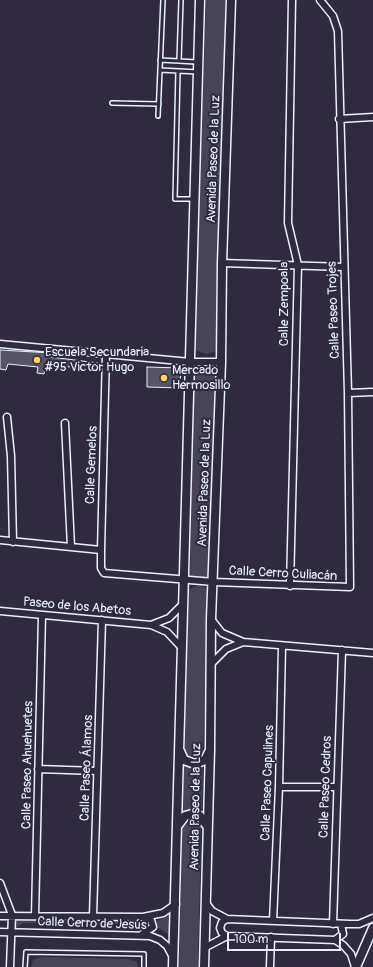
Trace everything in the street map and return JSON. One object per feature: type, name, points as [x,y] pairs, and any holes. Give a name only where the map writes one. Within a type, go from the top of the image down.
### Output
[{"type":"street","name":"Avenida Paseo de la Luz","points":[[174,963],[200,0]]},
{"type":"street","name":"Avenida Paseo de la Luz","points":[[204,967],[210,750],[211,620],[214,582],[221,362],[222,263],[231,0]]},
{"type":"street","name":"Calle Zempoala","points":[[290,586],[298,265],[288,223],[292,0]]},
{"type":"street","name":"Calle Paseo Trojes","points":[[320,0],[333,16],[338,31],[348,393],[350,587]]},
{"type":"street","points":[[340,118],[373,117]]},
{"type":"street","points":[[222,263],[344,266]]},
{"type":"street","points":[[0,344],[190,362],[221,362]]},
{"type":"street","name":"Calle Gemelos","points":[[106,353],[101,568],[104,573],[108,574],[184,580]]},
{"type":"street","points":[[348,393],[373,392]]},
{"type":"street","points":[[6,417],[11,456],[13,542]]},
{"type":"street","points":[[65,423],[71,547]]},
{"type":"street","points":[[0,540],[101,550]]},
{"type":"street","name":"Calle Cerro Culiacán","points":[[184,580],[290,586],[350,587]]},
{"type":"street","name":"Paseo de los Abetos","points":[[151,625],[169,618],[183,604]]},
{"type":"street","name":"Paseo de los Abetos","points":[[0,612],[151,625],[168,632],[182,648]]},
{"type":"street","name":"Calle Paseo Ahuehuetes","points":[[34,916],[42,615]]},
{"type":"street","name":"Calle Paseo Álamos","points":[[94,916],[102,620]]},
{"type":"street","points":[[211,620],[222,633],[243,642],[373,653]]},
{"type":"street","points":[[210,665],[221,653],[243,642]]},
{"type":"street","name":"Calle Paseo Capulines","points":[[273,921],[279,787],[282,646]]},
{"type":"street","name":"Calle Paseo Cedros","points":[[333,924],[336,787],[342,650]]},
{"type":"street","points":[[180,750],[184,760],[195,764],[205,760],[210,750]]},
{"type":"street","points":[[38,769],[97,771]]},
{"type":"street","points":[[279,787],[336,787]]},
{"type":"street","points":[[178,826],[185,816],[192,814],[200,816],[207,826]]},
{"type":"street","points":[[0,883],[12,916],[10,967]]},
{"type":"street","points":[[206,903],[212,911],[227,919],[359,924],[373,918]]},
{"type":"street","name":"Calle Cerro de Jesús","points":[[0,916],[143,917],[163,914],[176,904]]},
{"type":"street","points":[[140,935],[153,927],[151,920],[143,917]]},
{"type":"street","points":[[227,919],[222,922],[220,928],[222,933],[227,936]]},
{"type":"street","points":[[335,940],[343,934],[341,924]]},
{"type":"street","points":[[356,967],[373,928]]},
{"type":"street","name":"Calle Cerro de Jesús","points":[[0,932],[150,936],[160,940],[167,946],[174,963]]},
{"type":"street","points":[[204,948],[227,936],[335,940],[343,945],[351,954],[356,967]]},
{"type":"street","points":[[270,967],[271,937]]},
{"type":"lane","points":[[158,116],[162,0]]},
{"type":"lane","points":[[179,61],[181,0]]},
{"type":"lane","points":[[160,60],[199,62]]},
{"type":"lane","points":[[160,70],[198,72]]},
{"type":"lane","points":[[178,71],[175,199],[195,199]]},
{"type":"lane","points":[[112,103],[159,104]]},
{"type":"lane","points":[[25,967],[26,952],[144,954],[144,967]]},
{"type":"shaded area","points":[[206,0],[229,0],[217,351],[206,354],[195,350]]},
{"type":"shaded area","points":[[207,368],[218,375],[209,578],[190,576],[194,373]]},
{"type":"shaded area","points":[[199,585],[208,589],[203,754],[194,759],[184,754],[189,589]]},
{"type":"shaded area","points":[[184,763],[203,764],[202,814],[183,814]]},
{"type":"shaded area","points":[[192,820],[198,823],[201,828],[198,967],[179,967],[182,827]]},
{"type":"shaded area","points":[[172,912],[171,936],[157,927],[156,921],[165,918]]},
{"type":"shaded area","points":[[13,919],[147,921],[146,926],[23,923],[14,930]]},
{"type":"shaded area","points":[[42,957],[128,959],[137,962],[138,967],[31,967],[33,960]]},
{"type":"building","name":"Escuela Secundaria #95 Victor Hugo","points":[[0,350],[51,353],[51,357],[98,363],[96,370],[53,365],[45,367],[44,374],[37,373],[38,367],[8,364],[6,370],[0,369]]},
{"type":"building","name":"Mercado Hermosillo","points":[[147,367],[181,368],[180,388],[147,387]]},
{"type":"place","name":"Escuela Secundaria #95 Victor Hugo","points":[[37,360]]},
{"type":"place","name":"Mercado Hermosillo","points":[[164,378]]}]
